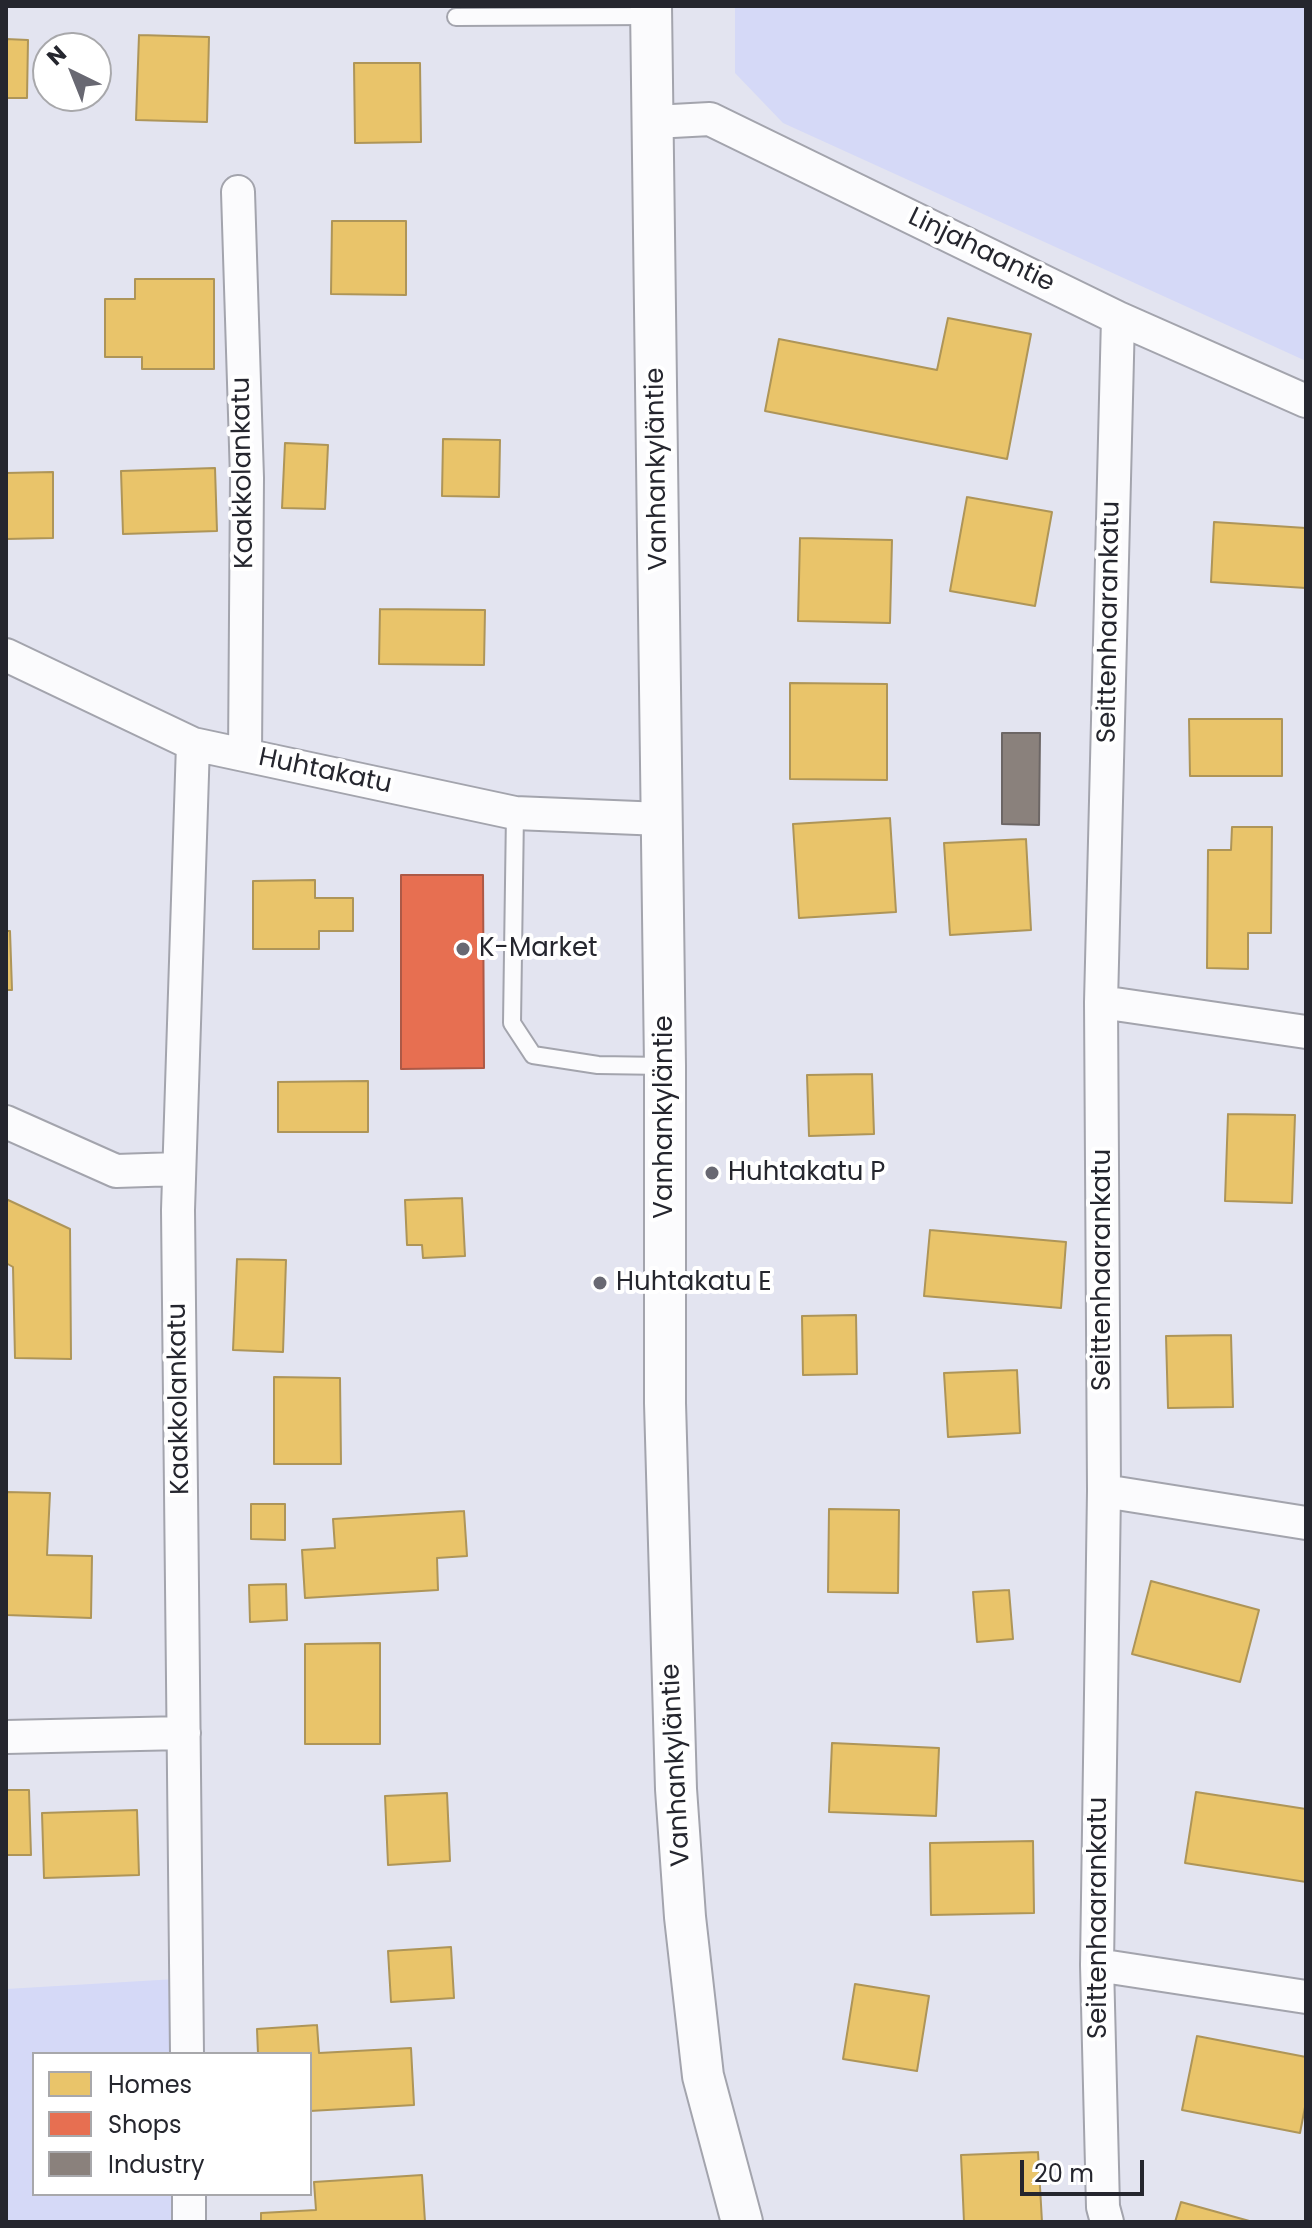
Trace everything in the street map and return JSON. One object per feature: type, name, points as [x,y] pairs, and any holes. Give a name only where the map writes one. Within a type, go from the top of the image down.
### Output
[{"type":"street","name":"Vanhankyläntie","points":[[651,11],[665,1066],[665,1403],[676,1789],[685,1917],[703,2076],[742,2222]]},
{"type":"street","name":"Linjahaantie","points":[[654,122],[710,119],[1118,318],[1306,401]]},
{"type":"street","name":"Kaakkolankatu","points":[[238,192],[247,478],[245,755]]},
{"type":"street","name":"Seittenhaarankatu","points":[[1107,2222],[1103,2207],[1097,1965],[1104,1491],[1101,1002],[1118,318]]},
{"type":"street","name":"Huhtakatu","points":[[6,655],[193,744],[515,813],[662,819]]},
{"type":"street","name":"Kaakkolankatu","points":[[187,2052],[178,1169],[193,744]]},
{"type":"street","points":[[1101,1002],[1306,1032]]},
{"type":"street","points":[[6,1122],[116,1171],[178,1169]]},
{"type":"street","points":[[1104,1491],[1306,1523]]},
{"type":"street","points":[[6,1737],[184,1733]]},
{"type":"street","points":[[1097,1965],[1306,1997]]},
{"type":"street","points":[[189,2196],[189,2222]]},
{"type":"lane","points":[[456,17],[651,11]]},
{"type":"lane","points":[[515,813],[512,1023],[533,1055],[598,1065],[665,1066]]},
{"type":"shaded area","points":[[735,6],[1306,6],[1306,361],[783,123],[735,73]]},
{"type":"shaded area","points":[[176,1979],[177,2052],[32,2052],[32,2196],[178,2196],[178,2222],[6,2222],[6,1989]]},
{"type":"building: Homes","points":[[139,35],[209,37],[207,122],[136,120]]},
{"type":"building: Homes","points":[[6,39],[28,40],[27,98],[6,98]]},
{"type":"building: Homes","points":[[354,63],[420,63],[421,142],[355,143]]},
{"type":"building: Homes","points":[[332,221],[406,221],[406,295],[331,294]]},
{"type":"building: Homes","points":[[135,279],[214,279],[214,369],[142,369],[142,357],[105,357],[105,299],[135,299]]},
{"type":"building: Homes","points":[[948,318],[1031,334],[1007,459],[765,411],[779,339],[937,370]]},
{"type":"building: Homes","points":[[443,439],[500,440],[499,497],[442,496]]},
{"type":"building: Homes","points":[[285,443],[328,445],[325,509],[282,508]]},
{"type":"building: Homes","points":[[215,468],[217,531],[123,534],[121,471]]},
{"type":"building: Homes","points":[[53,472],[53,538],[6,539],[6,473]]},
{"type":"building: Homes","points":[[967,497],[1052,512],[1035,606],[950,591]]},
{"type":"building: Homes","points":[[1214,522],[1306,528],[1306,588],[1211,582]]},
{"type":"building: Homes","points":[[800,538],[892,540],[890,623],[798,621]]},
{"type":"building: Homes","points":[[380,609],[485,610],[484,665],[379,664]]},
{"type":"building: Homes","points":[[790,683],[887,684],[887,780],[790,779]]},
{"type":"building: Homes","points":[[1189,719],[1282,719],[1282,776],[1190,776]]},
{"type":"building: Homes","points":[[890,818],[896,912],[799,918],[793,824]]},
{"type":"building: Homes","points":[[1232,827],[1272,827],[1271,933],[1248,933],[1248,969],[1207,968],[1208,850],[1231,850]]},
{"type":"building: Homes","points":[[1026,839],[1031,930],[950,935],[944,843]]},
{"type":"building: Homes","points":[[315,880],[315,898],[353,898],[353,931],[319,931],[319,949],[253,949],[253,881]]},
{"type":"building: Homes","points":[[6,931],[10,931],[12,990],[6,990]]},
{"type":"building: Homes","points":[[872,1074],[874,1134],[809,1136],[807,1075]]},
{"type":"building: Homes","points":[[368,1081],[368,1132],[278,1132],[278,1082]]},
{"type":"building: Homes","points":[[1228,1114],[1295,1115],[1292,1203],[1225,1201]]},
{"type":"building: Homes","points":[[462,1198],[465,1256],[423,1258],[422,1245],[407,1245],[405,1200]]},
{"type":"building: Homes","points":[[6,1199],[70,1229],[71,1359],[15,1358],[13,1267],[6,1263]]},
{"type":"building: Homes","points":[[930,1230],[1066,1242],[1061,1308],[924,1296]]},
{"type":"building: Homes","points":[[237,1259],[286,1260],[283,1352],[233,1350]]},
{"type":"building: Homes","points":[[856,1315],[857,1374],[803,1375],[802,1316]]},
{"type":"building: Homes","points":[[1231,1335],[1233,1407],[1168,1408],[1166,1336]]},
{"type":"building: Homes","points":[[1017,1370],[1020,1433],[948,1437],[944,1373]]},
{"type":"building: Homes","points":[[274,1377],[340,1378],[341,1464],[274,1464]]},
{"type":"building: Homes","points":[[6,1492],[50,1493],[47,1555],[92,1556],[91,1618],[6,1615]]},
{"type":"building: Homes","points":[[251,1504],[285,1504],[285,1540],[251,1539]]},
{"type":"building: Homes","points":[[829,1509],[899,1510],[898,1593],[828,1592]]},
{"type":"building: Homes","points":[[464,1511],[467,1556],[437,1558],[438,1590],[305,1598],[302,1550],[335,1548],[333,1519]]},
{"type":"building: Homes","points":[[1151,1581],[1259,1610],[1240,1682],[1132,1654]]},
{"type":"building: Homes","points":[[286,1584],[287,1620],[250,1622],[249,1585]]},
{"type":"building: Homes","points":[[1009,1590],[1013,1639],[977,1642],[973,1592]]},
{"type":"building: Homes","points":[[380,1643],[380,1744],[305,1744],[305,1644]]},
{"type":"building: Homes","points":[[832,1743],[939,1748],[936,1816],[829,1812]]},
{"type":"building: Homes","points":[[6,1790],[29,1790],[31,1855],[7,1855],[6,1897]]},
{"type":"building: Homes","points":[[1196,1792],[1306,1809],[1306,1882],[1185,1863]]},
{"type":"building: Homes","points":[[447,1793],[450,1861],[388,1865],[385,1796]]},
{"type":"building: Homes","points":[[137,1810],[139,1875],[44,1878],[42,1813]]},
{"type":"building: Homes","points":[[1033,1841],[1034,1913],[931,1915],[930,1843]]},
{"type":"building: Homes","points":[[451,1947],[454,1998],[391,2002],[388,1951]]},
{"type":"building: Homes","points":[[855,1984],[929,1996],[917,2071],[843,2059]]},
{"type":"building: Homes","points":[[317,2025],[319,2053],[411,2048],[414,2105],[312,2111],[312,2052],[258,2052],[257,2029]]},
{"type":"building: Homes","points":[[1197,2036],[1306,2057],[1306,2102],[1300,2133],[1182,2110]]},
{"type":"building: Homes","points":[[1038,2152],[1042,2222],[964,2222],[961,2155]]},
{"type":"building: Homes","points":[[422,2175],[425,2222],[261,2222],[261,2213],[316,2210],[314,2182]]},
{"type":"building: Homes","points":[[1181,2202],[1253,2222],[1175,2222]]},
{"type":"building: Shops","points":[[401,875],[483,875],[484,1068],[401,1069]]},
{"type":"building: Industry","points":[[1002,733],[1040,733],[1039,825],[1002,824]]},
{"type":"place","name":"K-Market","points":[[463,949]]},
{"type":"place","name":"Huhtakatu P","points":[[712,1173]]},
{"type":"place","name":"Huhtakatu E","points":[[600,1283]]}]
